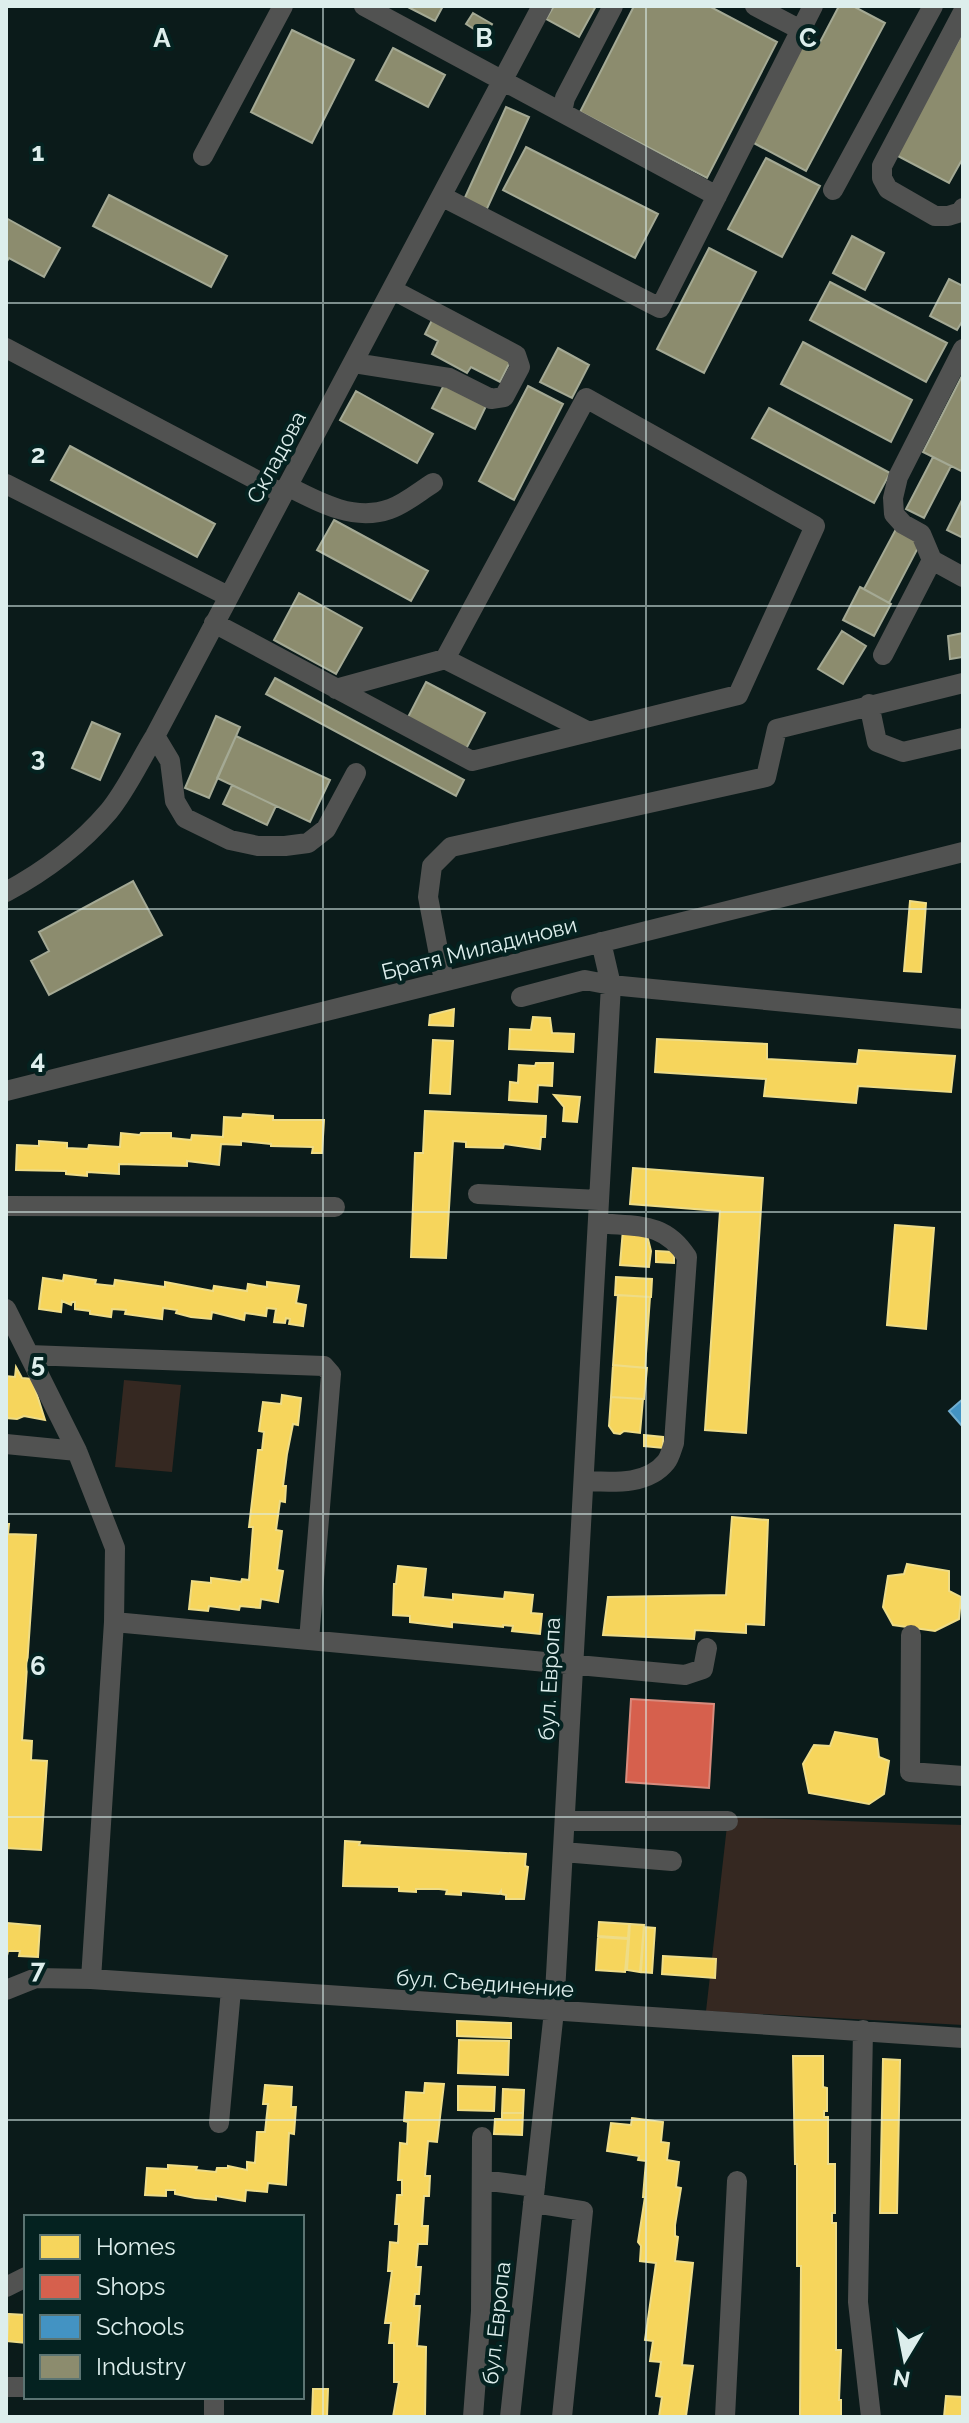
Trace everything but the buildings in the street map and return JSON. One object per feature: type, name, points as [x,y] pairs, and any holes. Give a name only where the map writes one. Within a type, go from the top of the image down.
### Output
[{"type":"street","points":[[203,156],[283,6]]},
{"type":"street","points":[[364,6],[717,196]]},
{"type":"street","name":"Складова","points":[[6,892],[39,874],[79,841],[110,809],[155,736],[542,6]]},
{"type":"street","points":[[562,112],[565,98],[613,6]]},
{"type":"street","points":[[755,6],[801,30]]},
{"type":"street","points":[[443,197],[660,308],[813,6]]},
{"type":"street","points":[[833,190],[933,6]]},
{"type":"street","points":[[963,12],[882,166],[882,178],[888,189],[935,216],[948,216],[961,212],[963,208]]},
{"type":"street","points":[[354,363],[449,378],[491,399],[504,397],[520,367],[516,355],[393,290]]},
{"type":"street","points":[[6,348],[285,490],[326,505],[371,514],[392,509],[433,483]]},
{"type":"street","points":[[963,349],[898,477],[893,498],[894,514],[903,524],[921,534],[932,560],[963,577]]},
{"type":"street","points":[[214,623],[472,761],[738,695],[815,526],[586,398],[445,659]]},
{"type":"street","points":[[6,484],[228,596]]},
{"type":"street","points":[[883,655],[932,560]]},
{"type":"street","points":[[336,689],[445,659],[589,732]]},
{"type":"street","points":[[444,981],[428,897],[432,866],[451,847],[766,777],[777,729],[963,683]]},
{"type":"street","points":[[869,704],[877,742],[903,752],[963,738]]},
{"type":"street","points":[[155,736],[170,761],[175,801],[185,818],[230,840],[258,846],[308,843],[326,829],[356,773]]},
{"type":"street","name":"Братя Миладинови","points":[[6,1091],[963,852]]},
{"type":"street","name":"бул. Европа","points":[[510,2417],[554,2011],[611,985],[601,942]]},
{"type":"street","points":[[521,997],[585,980],[963,1019]]},
{"type":"street","points":[[478,1194],[599,1200]]},
{"type":"street","points":[[6,1206],[335,1207]]},
{"type":"street","points":[[584,1481],[622,1482],[645,1476],[666,1462],[674,1443],[687,1257],[677,1241],[658,1229],[598,1223]]},
{"type":"street","points":[[6,1309],[77,1451],[115,1548],[114,1622],[91,1979]]},
{"type":"street","points":[[29,1355],[324,1366],[331,1374],[309,1640]]},
{"type":"street","points":[[6,1444],[77,1451]]},
{"type":"street","points":[[114,1622],[685,1675],[703,1669],[707,1648]]},
{"type":"street","points":[[911,1635],[910,1772],[963,1776]]},
{"type":"street","points":[[565,1821],[728,1821]]},
{"type":"street","points":[[563,1852],[672,1861]]},
{"type":"street","name":"бул. Съединение","points":[[6,1990],[36,1978],[91,1979],[963,2038]]},
{"type":"street","points":[[219,2123],[231,1990]]},
{"type":"street","points":[[863,2030],[858,2302],[871,2417]]},
{"type":"street","points":[[473,2417],[481,2311],[482,2137]]},
{"type":"street","points":[[482,2180],[583,2211],[562,2417]]},
{"type":"street","points":[[725,2417],[737,2181]]},
{"type":"street","points":[[6,2287],[24,2278]]},
{"type":"shaded area","points":[[124,1380],[181,1385],[172,1472],[115,1467]]},
{"type":"shaded area","points":[[728,1817],[963,1825],[963,2025],[706,2011]]}]
